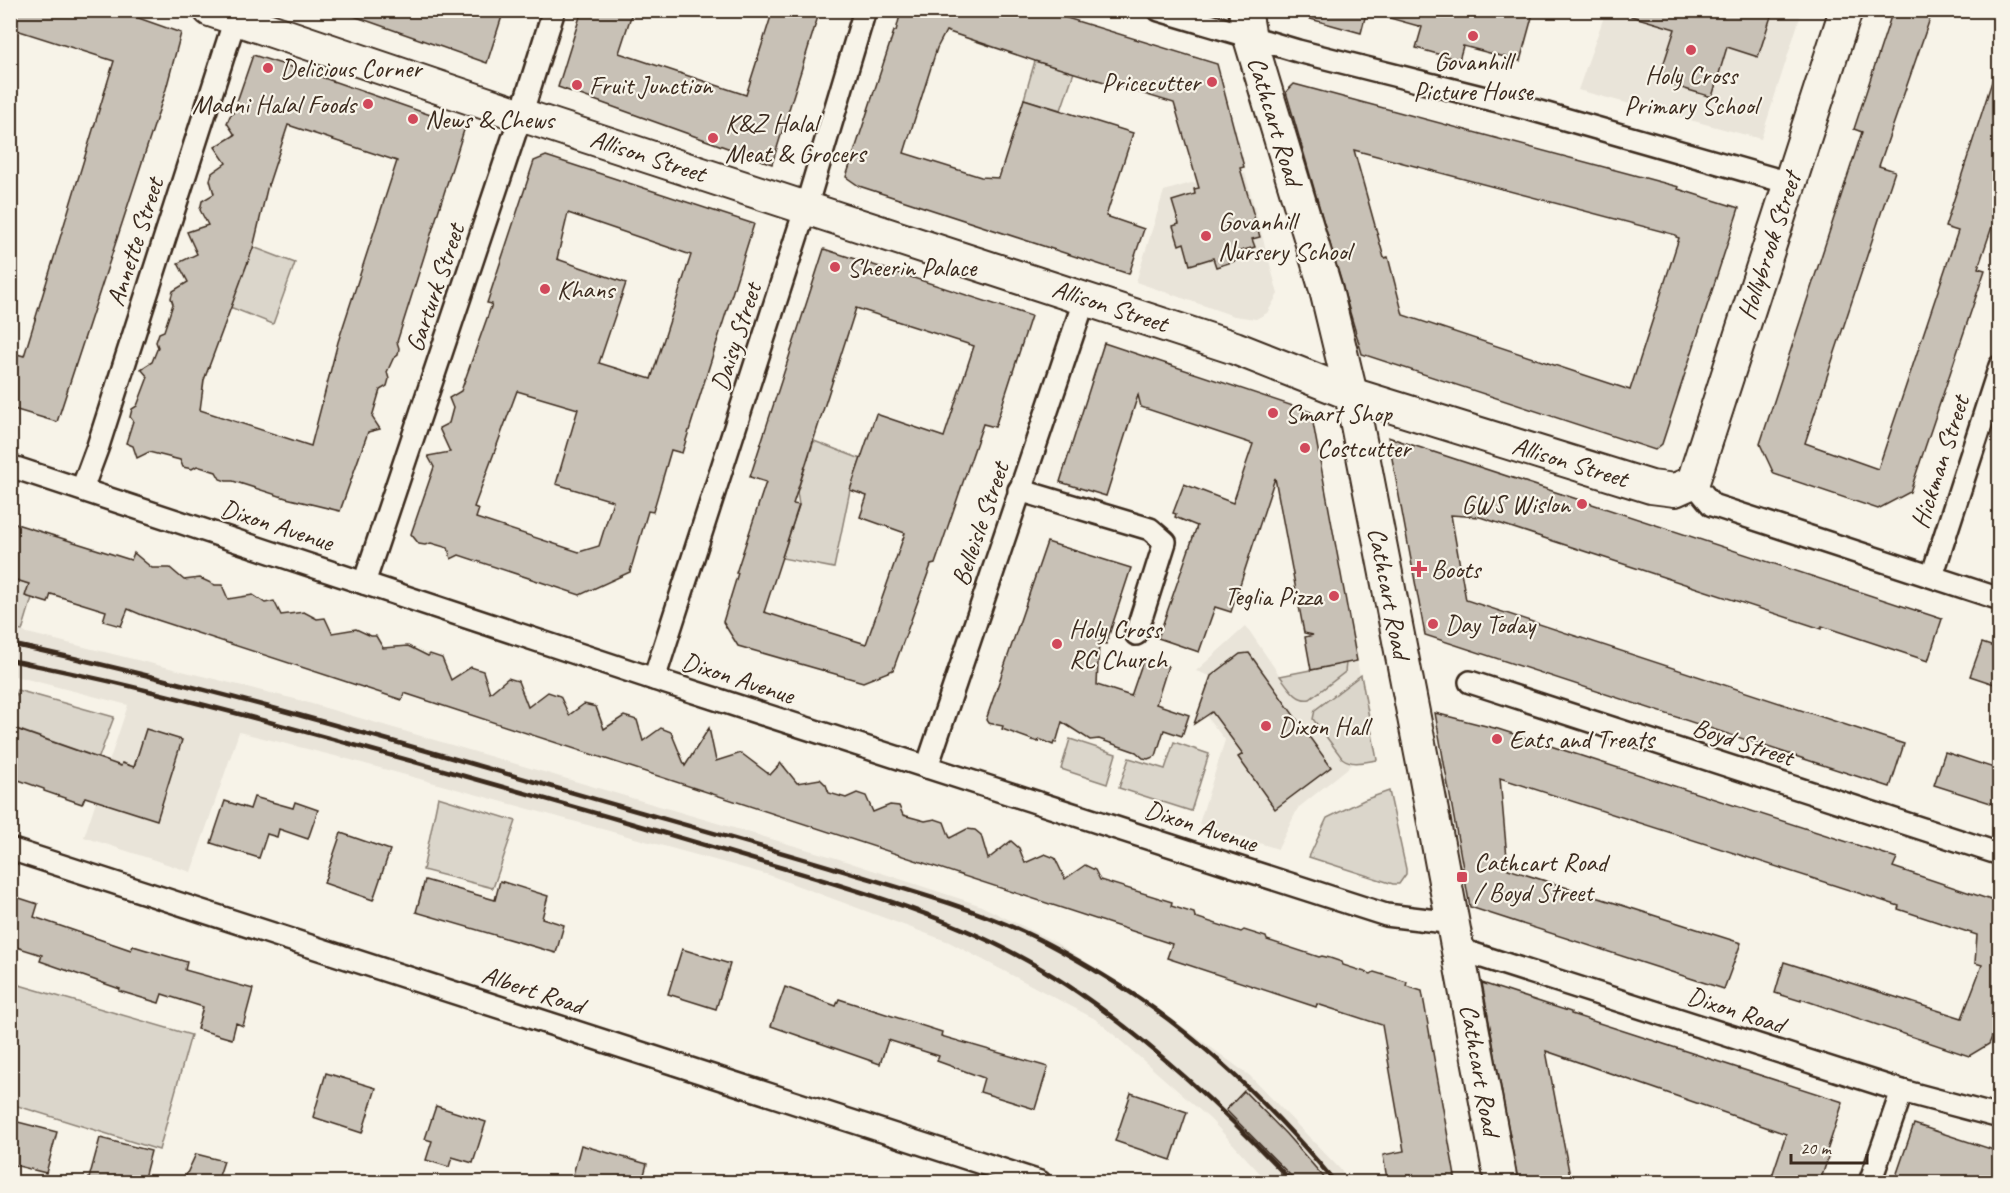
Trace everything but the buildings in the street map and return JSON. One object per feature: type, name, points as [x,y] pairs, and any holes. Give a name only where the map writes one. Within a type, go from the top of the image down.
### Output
[{"type":"street","name":"Garturk Street","points":[[364,583],[554,10]]},
{"type":"street","name":"Daisy Street","points":[[654,679],[806,207],[865,10]]},
{"type":"street","points":[[1159,10],[1193,21],[1247,24],[1298,51],[1533,110],[1789,183]]},
{"type":"street","name":"Hollybrook Street","points":[[1693,482],[1846,10]]},
{"type":"street","name":"Allison Street","points":[[228,13],[521,115],[1235,348],[1351,394],[1651,487],[1675,490],[1693,482]]},
{"type":"street","name":"Annette Street","points":[[82,489],[98,446],[228,13]]},
{"type":"street","name":"Cathcart Road","points":[[1247,24],[1326,290],[1351,394],[1501,1182]]},
{"type":"street","name":"Belleisle Street","points":[[927,767],[1085,298]]},
{"type":"street","name":"Hickman Street","points":[[1932,576],[2000,366]]},
{"type":"street","name":"Dixon Avenue","points":[[10,466],[654,679],[1456,936]]},
{"type":"street","points":[[1693,482],[1713,505],[2000,598]]},
{"type":"street","points":[[1019,490],[1150,529],[1165,542],[1136,634]]},
{"type":"street","name":"Boyd Street","points":[[1470,682],[2000,854]]},
{"type":"street","name":"Albert Road","points":[[10,849],[1040,1182]]},
{"type":"street","name":"Dixon Road","points":[[1456,936],[1902,1091],[2000,1117]]},
{"type":"street","points":[[1870,1182],[1902,1091]]},
{"type":"shaded area","name":"Holy Cross Primary School","points":[[1606,11],[1802,11],[1761,139],[1578,90]]},
{"type":"shaded area","points":[[1035,61],[1074,72],[1061,110],[1024,99]]},
{"type":"shaded area","name":"Govanhill Nursery School","points":[[1245,173],[1278,294],[1267,313],[1256,319],[1234,316],[1136,282],[1164,191],[1191,183],[1214,183]]},
{"type":"shaded area","points":[[253,247],[295,263],[273,324],[230,307]]},
{"type":"shaded area","points":[[814,441],[861,459],[850,490],[834,568],[782,558],[799,505],[797,492]]},
{"type":"shaded area","points":[[11,578],[29,584],[32,598],[22,631],[11,629]]},
{"type":"shaded area","points":[[1246,626],[1280,676],[1357,661],[1377,760],[1354,763],[1298,808],[1278,849],[1199,824],[1225,740],[1200,708],[1210,676],[1196,671]]},
{"type":"shaded area","points":[[11,629],[295,699],[836,858],[979,905],[1053,941],[1142,997],[1250,1076],[1350,1182],[1268,1182],[1211,1120],[1097,1020],[949,942],[769,875],[351,760],[239,732],[191,872],[84,837],[128,705],[11,675]]},
{"type":"shaded area","points":[[1346,663],[1345,672],[1310,699],[1296,696],[1280,676]]},
{"type":"shaded area","points":[[1361,675],[1377,760],[1354,763],[1342,758],[1313,719],[1315,710]]},
{"type":"shaded area","points":[[17,690],[114,717],[96,765],[86,762],[88,754],[11,727],[11,715]]},
{"type":"shaded area","points":[[1070,739],[1116,754],[1107,784],[1061,769]]},
{"type":"shaded area","points":[[1174,742],[1209,754],[1191,811],[1119,788],[1129,758],[1165,769]]},
{"type":"shaded area","points":[[1389,791],[1406,869],[1406,874],[1399,884],[1309,857],[1327,818]]},
{"type":"shaded area","points":[[438,797],[516,821],[493,888],[423,870]]},
{"type":"shaded area","points":[[16,984],[191,1035],[159,1150],[11,1104],[10,998]]},
{"type":"railway","points":[[10,644],[165,680],[396,742],[884,883],[1001,922],[1082,963],[1134,995],[1197,1042],[1256,1095],[1335,1182]]},
{"type":"railway","points":[[10,660],[132,687],[267,721],[620,820],[880,898],[935,918],[1015,954],[1053,976],[1127,1028],[1197,1087],[1292,1182]]},
{"type":"place","name":"Govanhill Picture House","points":[[1473,36]]},
{"type":"place","name":"Holy Cross Primary School","points":[[1691,50]]},
{"type":"place","name":"Delicious Corner","points":[[268,68]]},
{"type":"place","name":"Pricecutter","points":[[1212,82]]},
{"type":"place","name":"Fruit Junction","points":[[577,85]]},
{"type":"place","name":"Madni Halal Foods","points":[[368,104]]},
{"type":"place","name":"News & Chews","points":[[413,119]]},
{"type":"place","name":"K&Z Halal Meat & Grocers","points":[[713,138]]},
{"type":"place","name":"Govanhill Nursery School","points":[[1206,236]]},
{"type":"place","name":"Sheerin Palace","points":[[835,267]]},
{"type":"place","name":"Khans","points":[[545,289]]},
{"type":"place","name":"Smart Shop","points":[[1273,413]]},
{"type":"place","name":"Costcutter","points":[[1305,448]]},
{"type":"place","name":"GWS Wislon","points":[[1582,504]]},
{"type":"place","name":"Boots","points":[[1419,569]]},
{"type":"place","name":"Teglia Pizza","points":[[1334,596]]},
{"type":"place","name":"Day Today","points":[[1433,624]]},
{"type":"place","name":"Holy Cross RC Church","points":[[1057,644]]},
{"type":"place","name":"Dixon Hall","points":[[1266,726]]},
{"type":"place","name":"Eats and Treats","points":[[1497,739]]},
{"type":"place","name":"Cathcart Road / Boyd Street","points":[[1462,877]]}]
